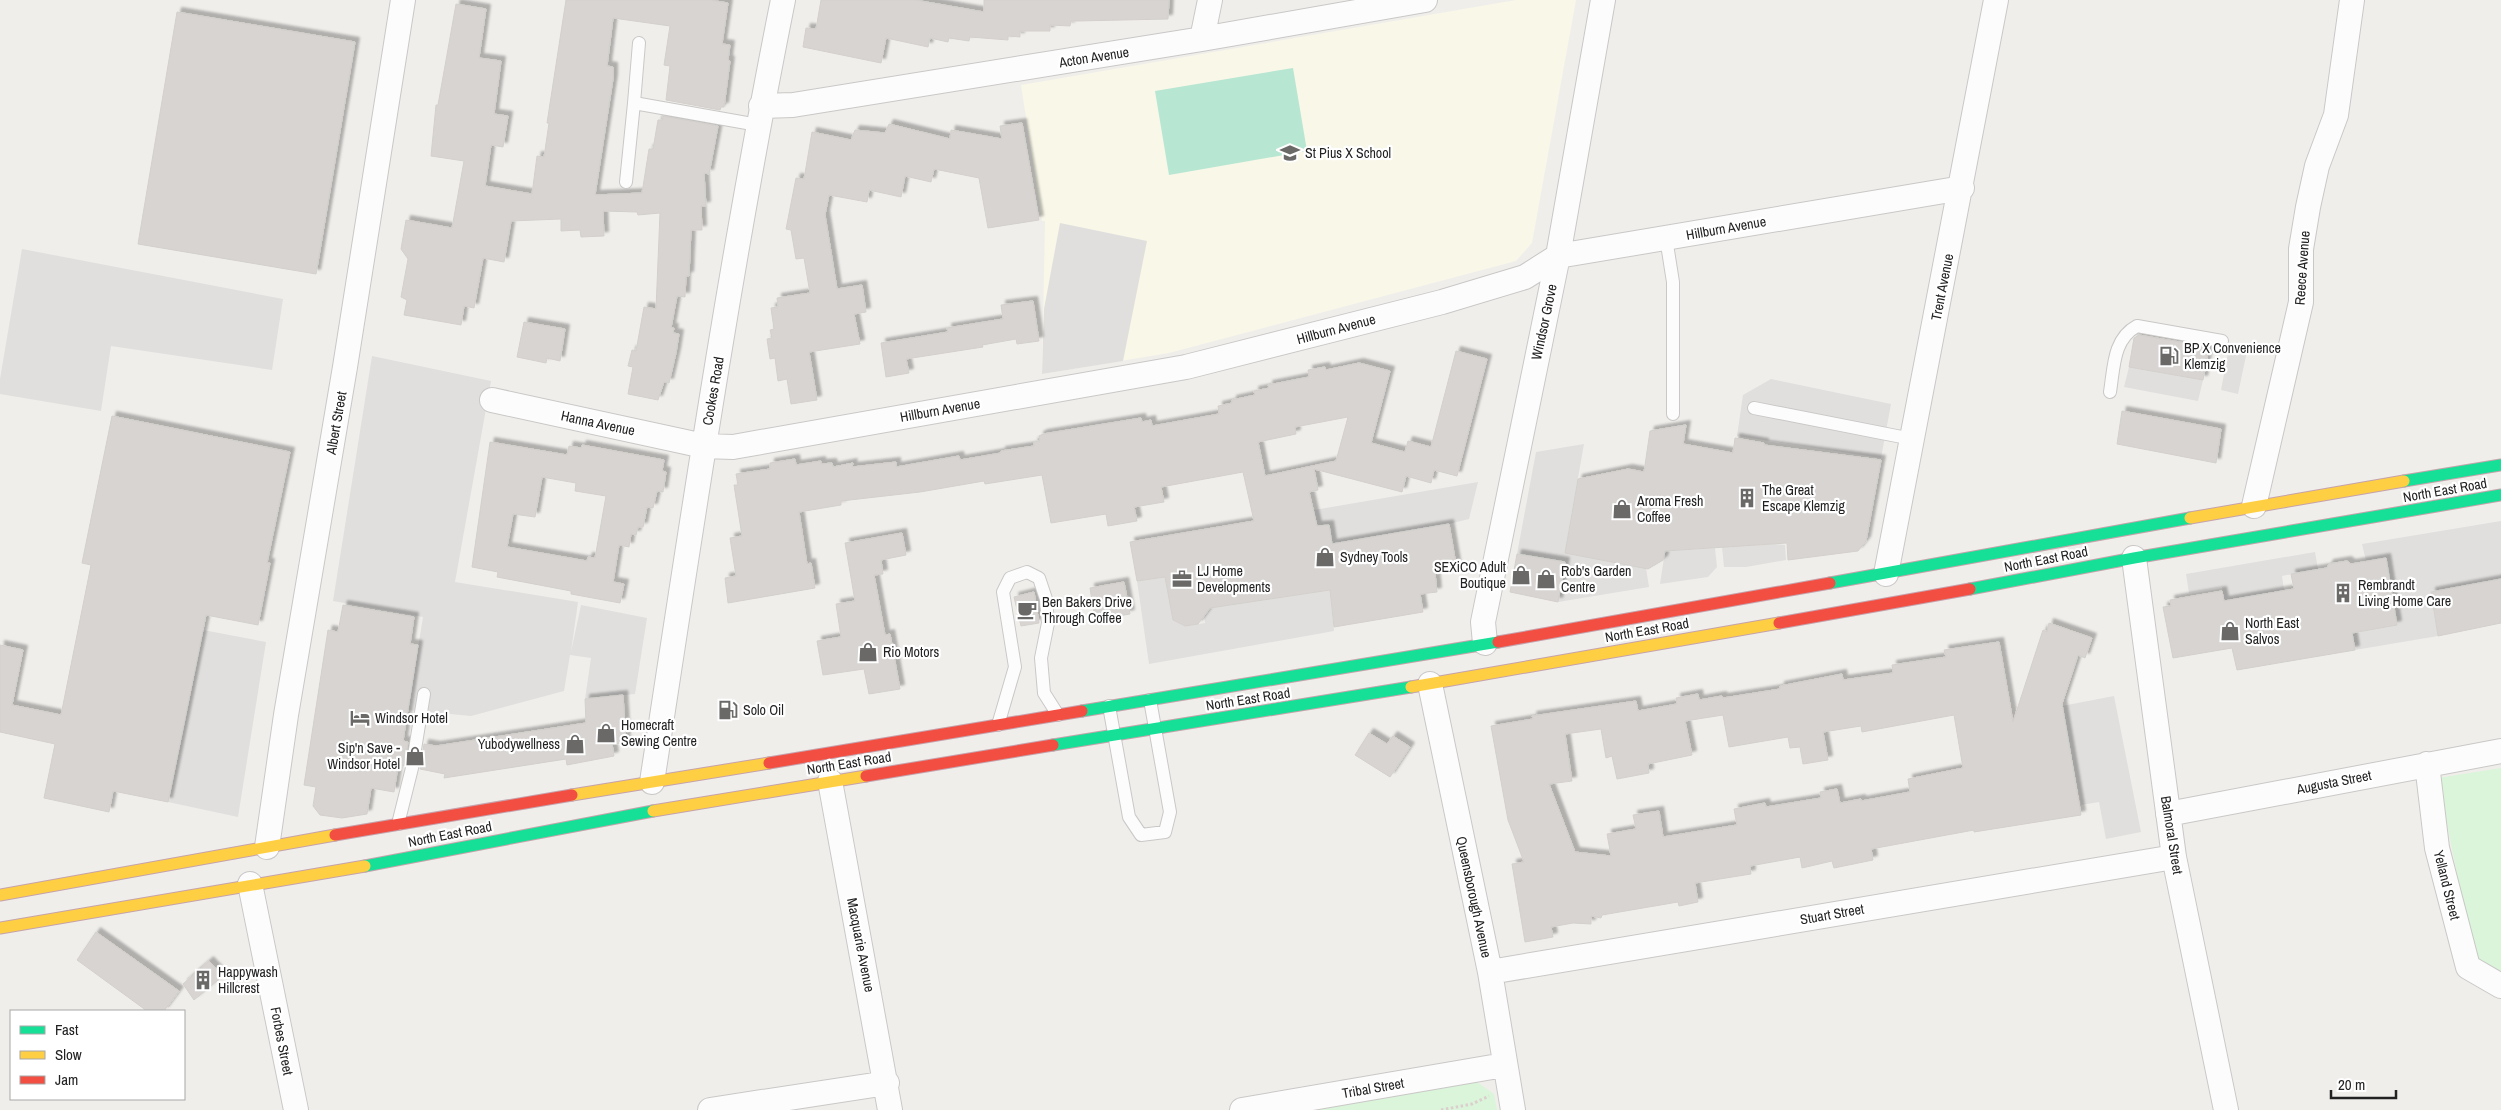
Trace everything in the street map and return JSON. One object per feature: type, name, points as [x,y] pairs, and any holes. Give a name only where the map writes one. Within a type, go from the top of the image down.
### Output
[{"type":"highway","name":"North East Road","points":[[0,928],[261,878],[654,796],[827,767],[1155,729],[1430,684],[1890,604],[2131,544],[2254,506],[2501,465]]},
{"type":"highway","name":"North East Road","points":[[0,895],[268,851],[398,824],[654,796],[827,767],[998,725],[1886,574],[2131,544],[2260,537],[2501,495]]},
{"type":"highway","points":[[2254,506],[2260,537]]},
{"type":"highway","points":[[1886,574],[1890,604]]},
{"type":"highway","points":[[1484,643],[1491,673]]},
{"type":"highway","points":[[1424,654],[1430,684]]},
{"type":"street","name":"Albert Street","points":[[268,851],[403,0]]},
{"type":"street","name":"Cookes Road","points":[[654,796],[704,446],[760,116],[783,0]]},
{"type":"street","points":[[1202,39],[1210,0]]},
{"type":"street","name":"Acton Avenue","points":[[760,116],[793,105],[1202,39],[1425,0]]},
{"type":"street","name":"Windsor Grove","points":[[1484,643],[1483,622],[1558,256],[1603,0]]},
{"type":"street","name":"Trent Avenue","points":[[1886,574],[1962,188],[1996,0]]},
{"type":"street","name":"Reece Avenue","points":[[2254,506],[2301,302],[2301,249],[2308,207],[2317,166],[2336,116],[2352,0]]},
{"type":"street","name":"Hillburn Avenue","points":[[704,446],[733,447],[1186,367],[1442,302],[1525,277],[1558,256],[1962,188]]},
{"type":"street","name":"Hanna Avenue","points":[[492,400],[704,446]]},
{"type":"street","name":"Balmoral Street","points":[[2131,544],[2174,857],[2226,1110]]},
{"type":"street","name":"Queensborough Avenue","points":[[1430,684],[1490,972],[1513,1110]]},
{"type":"street","name":"Augusta Street","points":[[2168,814],[2501,751]]},
{"type":"street","name":"Yelland Street","points":[[2426,764],[2438,848],[2468,967],[2501,986]]},
{"type":"street","name":"Macquarie Avenue","points":[[827,767],[887,1084],[890,1110]]},
{"type":"street","name":"Stuart Street","points":[[1490,972],[2174,857]]},
{"type":"street","name":"Forbes Street","points":[[261,878],[296,1110]]},
{"type":"street","name":"Tribal Street","points":[[1242,1110],[1504,1065]]},
{"type":"street","points":[[710,1110],[887,1084]]},
{"type":"lane","points":[[626,182],[639,43]]},
{"type":"lane","points":[[634,103],[760,116]]},
{"type":"lane","points":[[1666,238],[1673,282],[1673,414]]},
{"type":"lane","points":[[2110,392],[2117,351],[2125,332],[2137,326],[2222,341]]},
{"type":"lane","points":[[1754,408],[1912,439]]},
{"type":"lane","points":[[998,725],[1014,668],[1003,592],[1010,578],[1027,572],[1039,578],[1046,598],[1048,623],[1041,658],[1044,693],[1058,715]]},
{"type":"lane","points":[[398,824],[412,768],[424,694]]},
{"type":"lane","points":[[1109,706],[1129,817],[1141,835],[1165,832],[1170,812],[1150,700]]},
{"type":"path","points":[[1441,1110],[1472,1104],[1494,1094]]},
{"type":"shaded area","name":"St Pius X School","points":[[1516,0],[1576,0],[1532,243],[1516,261],[1169,353],[1042,374],[1045,221],[1042,221],[1021,85]]},
{"type":"shaded area","points":[[1060,223],[1147,241],[1123,361],[1042,374],[1044,309]]},
{"type":"shaded area","points":[[22,249],[283,299],[272,370],[111,346],[101,411],[0,394],[0,379]]},
{"type":"shaded area","points":[[2229,348],[2247,351],[2238,394],[2221,390]]},
{"type":"shaded area","points":[[372,356],[491,381],[455,582],[578,602],[571,652],[581,605],[647,618],[635,694],[585,699],[591,658],[570,655],[564,691],[471,716],[408,710],[423,617],[333,601]]},
{"type":"shaded area","points":[[2129,367],[2203,380],[2198,401],[2124,387]]},
{"type":"shaded area","points":[[1771,379],[1891,404],[1881,458],[1737,436],[1743,395]]},
{"type":"shaded area","points":[[1584,444],[1567,540],[1646,568],[1649,587],[1558,602],[1565,562],[1517,554],[1536,452]]},
{"type":"shaded area","points":[[1478,482],[1469,519],[1332,544],[1329,525],[1317,526],[1314,510]]},
{"type":"shaded area","points":[[2501,521],[2501,579],[2431,592],[2438,636],[2355,650],[2352,633],[2397,625],[2386,558],[2366,561],[2362,544]]},
{"type":"shaded area","points":[[1785,545],[1786,560],[1746,567],[1724,567],[1722,547]]},
{"type":"shaded area","points":[[1715,548],[1717,567],[1708,577],[1660,584],[1665,551]]},
{"type":"shaded area","points":[[2315,552],[2318,569],[2282,576],[2284,590],[2224,601],[2222,587],[2189,593],[2186,574]]},
{"type":"shaded area","points":[[1165,577],[1173,620],[1185,626],[1205,623],[1203,609],[1330,590],[1334,631],[1149,664],[1137,581]]},
{"type":"shaded area","points":[[203,630],[266,642],[238,817],[168,802]]},
{"type":"shaded area","points":[[2114,696],[2141,832],[2106,839],[2099,802],[2081,805],[2062,706]]},
{"type":"green space","points":[[1293,68],[1307,151],[1169,175],[1155,91]]},
{"type":"green space","points":[[2501,768],[2501,974],[2474,959],[2438,778]]},
{"type":"green space","points":[[1477,1082],[1494,1094],[1497,1110],[1314,1110]]},
{"type":"building","points":[[566,0],[710,0],[728,3],[722,44],[730,45],[728,60],[730,61],[724,107],[721,107],[720,110],[666,100],[670,66],[664,65],[670,26],[613,18],[607,66],[613,67],[613,79],[595,195],[642,193],[649,149],[653,149],[658,120],[663,120],[663,116],[718,126],[709,174],[704,173],[706,206],[701,206],[702,230],[691,230],[689,276],[686,276],[685,297],[677,296],[671,328],[674,328],[673,333],[679,334],[676,353],[669,383],[664,382],[658,400],[628,394],[633,367],[628,366],[632,350],[636,351],[644,307],[656,309],[660,213],[638,215],[637,212],[603,211],[604,236],[581,237],[580,230],[561,231],[561,219],[511,221],[504,262],[483,258],[474,308],[464,306],[461,325],[404,315],[407,300],[401,297],[408,259],[401,249],[406,220],[452,228],[464,161],[431,156],[436,105],[438,105],[456,4],[486,9],[479,58],[501,61],[494,114],[508,116],[503,147],[491,145],[485,186],[532,194],[537,156],[544,157],[549,123],[547,123]]},
{"type":"building","points":[[821,0],[915,0],[984,12],[984,0],[1169,0],[1168,19],[1071,21],[1070,26],[1050,25],[1050,31],[1020,31],[1020,37],[1008,36],[1008,40],[970,37],[969,41],[949,38],[948,42],[930,38],[928,47],[886,38],[881,63],[803,47],[806,28],[816,29]]},
{"type":"building","points":[[177,12],[355,42],[316,274],[138,244]]},
{"type":"building","points":[[1022,123],[1039,220],[988,228],[979,178],[934,169],[931,182],[905,176],[901,197],[869,190],[867,202],[829,195],[825,215],[837,289],[862,285],[866,312],[854,314],[860,344],[809,352],[817,400],[791,404],[787,379],[778,381],[775,358],[770,359],[767,339],[772,338],[770,330],[774,329],[771,308],[778,307],[777,298],[810,293],[804,258],[796,259],[791,230],[786,229],[796,178],[804,179],[812,132],[851,140],[855,130],[885,133],[889,124],[950,139],[951,130],[1002,139],[1000,126]]},
{"type":"building","points":[[1033,301],[1039,341],[1017,344],[1016,339],[982,345],[983,347],[906,359],[909,373],[886,377],[881,343],[948,332],[947,328],[1003,319],[1001,305]]},
{"type":"building","points":[[524,322],[565,329],[560,361],[547,358],[546,363],[517,357]]},
{"type":"building","name":"BP X Convenience Klemzig","points":[[2139,335],[2209,347],[2203,380],[2129,367],[2134,338]]},
{"type":"building","points":[[1456,351],[1487,359],[1457,476],[1434,470],[1431,483],[1406,476],[1402,492],[1314,469],[1318,490],[1309,492],[1317,526],[1329,525],[1332,544],[1449,524],[1457,570],[1435,573],[1437,592],[1420,594],[1423,612],[1334,627],[1330,590],[1210,608],[1198,624],[1185,626],[1173,620],[1165,577],[1137,581],[1130,542],[1254,521],[1243,472],[1161,487],[1164,502],[1134,507],[1137,521],[1108,526],[1106,514],[1051,523],[1042,475],[985,484],[984,481],[920,492],[841,501],[841,505],[799,512],[807,564],[811,563],[815,588],[728,603],[725,578],[736,576],[730,538],[742,536],[734,485],[738,485],[736,474],[770,469],[770,463],[795,459],[796,465],[821,461],[821,464],[832,463],[833,467],[853,463],[852,467],[896,462],[896,467],[959,456],[960,460],[1034,446],[1034,442],[1040,441],[1039,436],[1043,434],[1141,418],[1142,422],[1151,420],[1152,426],[1219,414],[1218,406],[1232,403],[1232,400],[1255,395],[1254,391],[1269,388],[1268,385],[1309,377],[1308,370],[1325,367],[1326,370],[1359,363],[1390,371],[1371,443],[1405,452],[1408,441],[1431,447]],"holes":[[[1348,417],[1336,461],[1265,476],[1258,442],[1296,434],[1295,427]]]},
{"type":"building","points":[[2122,411],[2221,429],[2216,463],[2117,444]]},
{"type":"building","points":[[112,416],[290,452],[267,563],[270,563],[258,625],[206,615],[168,802],[113,791],[109,812],[44,798],[55,744],[0,732],[0,645],[23,650],[12,705],[61,715],[91,565],[82,563]]},
{"type":"building","points":[[1686,425],[1683,444],[1733,453],[1735,438],[1764,443],[1764,445],[1881,460],[1866,541],[1858,551],[1788,560],[1787,543],[1665,551],[1663,560],[1648,569],[1565,553],[1578,479],[1628,469],[1644,472],[1650,431]]},
{"type":"building","points":[[490,442],[567,455],[569,446],[581,448],[582,445],[664,460],[662,471],[666,472],[663,492],[657,491],[653,508],[647,507],[643,527],[638,527],[636,535],[631,534],[629,547],[619,545],[613,582],[624,584],[620,603],[571,594],[571,591],[497,577],[498,572],[472,567]],"holes":[[[542,477],[576,483],[575,491],[606,496],[595,558],[588,557],[587,561],[507,547],[513,514],[535,517]]]},
{"type":"building","points":[[902,533],[906,555],[881,560],[883,574],[874,575],[885,635],[890,634],[900,689],[869,694],[864,669],[823,675],[817,641],[841,637],[836,604],[855,601],[845,543]]},
{"type":"building","name":"Rob's Garden Centre","points":[[1517,554],[1565,562],[1558,602],[1510,592]]},
{"type":"building","points":[[2386,558],[2397,625],[2352,633],[2355,650],[2237,670],[2232,648],[2173,658],[2163,607],[2171,606],[2170,600],[2222,591],[2224,601],[2294,589],[2291,574],[2327,568],[2329,564],[2347,561],[2351,564]]},
{"type":"building","points":[[2501,579],[2501,623],[2438,636],[2431,592]]},
{"type":"building","points":[[1124,582],[1130,614],[1095,620],[1090,588]]},
{"type":"building","name":"Ben Bakers Drive Through Coffee","points":[[1034,592],[1039,623],[1021,626],[1014,597]]},
{"type":"building","name":"Windsor Hotel","points":[[343,605],[414,617],[410,644],[418,645],[403,741],[408,742],[404,766],[398,766],[394,792],[371,788],[367,814],[342,818],[320,815],[313,806],[316,787],[304,785],[328,630],[338,632]]},
{"type":"building","points":[[2049,623],[2092,638],[2085,658],[2078,655],[2062,704],[2081,815],[1974,832],[1974,830],[1871,849],[1873,860],[1834,868],[1832,861],[1802,868],[1800,857],[1750,866],[1751,874],[1695,883],[1698,902],[1679,906],[1678,902],[1602,915],[1601,918],[1591,916],[1591,924],[1573,923],[1551,927],[1553,937],[1525,942],[1512,864],[1524,862],[1508,820],[1491,726],[1533,719],[1532,716],[1636,701],[1638,711],[1677,704],[1676,698],[1698,694],[1699,700],[1722,696],[1723,698],[1780,689],[1780,686],[1842,674],[1843,680],[1893,673],[1892,665],[1946,657],[1944,650],[1999,642],[2013,722],[2043,630],[2047,632]],"holes":[[[1723,715],[1729,747],[1788,737],[1790,748],[1800,747],[1803,764],[1828,760],[1823,732],[1861,726],[1862,732],[1954,715],[1963,768],[1908,779],[1910,792],[1840,803],[1837,789],[1820,792],[1821,798],[1766,807],[1765,803],[1734,809],[1737,825],[1663,837],[1659,811],[1633,815],[1636,829],[1607,834],[1611,856],[1575,852],[1549,784],[1572,781],[1565,734],[1601,729],[1606,758],[1612,756],[1617,779],[1649,773],[1648,764],[1692,755],[1685,721]]]},
{"type":"building","points":[[623,695],[626,743],[612,744],[614,756],[567,765],[566,759],[444,778],[445,774],[420,769],[424,744],[436,746],[586,723],[585,699]]},
{"type":"building","points":[[1369,733],[1387,744],[1393,736],[1410,747],[1390,777],[1355,755]]},
{"type":"building","points":[[96,932],[179,991],[165,1010],[146,1010],[77,960]]},
{"type":"building","name":"Happywash Hillcrest","points":[[209,961],[223,976],[194,1000],[183,984]]},
{"type":"traffic: fast","points":[[2404,481],[2501,465]]},
{"type":"traffic: fast","points":[[1970,589],[2134,558],[2501,495]]},
{"type":"traffic: fast","points":[[1830,583],[2190,518]]},
{"type":"traffic: fast","points":[[1082,711],[1498,642]]},
{"type":"traffic: fast","points":[[1053,745],[1411,687]]},
{"type":"traffic: fast","points":[[365,866],[653,811]]},
{"type":"traffic: slow","points":[[2190,518],[2404,481]]},
{"type":"traffic: slow","points":[[1411,687],[1779,623]]},
{"type":"traffic: slow","points":[[572,795],[769,763]]},
{"type":"traffic: slow","points":[[653,811],[866,776]]},
{"type":"traffic: slow","points":[[0,895],[335,835]]},
{"type":"traffic: slow","points":[[0,928],[365,866]]},
{"type":"traffic: jam","points":[[1498,642],[1830,583]]},
{"type":"traffic: jam","points":[[1779,623],[1970,589]]},
{"type":"traffic: jam","points":[[769,763],[1082,711]]},
{"type":"traffic: jam","points":[[866,776],[1053,745]]},
{"type":"traffic: jam","points":[[335,835],[572,795]]},
{"type":"place","name":"St Pius X School","points":[[1290,153]]},
{"type":"place","name":"BP X Convenience Klemzig","points":[[2169,356]]},
{"type":"place","name":"The Great Escape Klemzig","points":[[1747,498]]},
{"type":"place","name":"Aroma Fresh Coffee","points":[[1622,509]]},
{"type":"place","name":"Sydney Tools","points":[[1325,557]]},
{"type":"place","name":"SEXiCO Adult Boutique","points":[[1521,575]]},
{"type":"place","name":"LJ Home Developments","points":[[1182,579]]},
{"type":"place","name":"Rob's Garden Centre","points":[[1546,579]]},
{"type":"place","name":"Rembrandt Living Home Care","points":[[2343,593]]},
{"type":"place","name":"Ben Bakers Drive Through Coffee","points":[[1027,610]]},
{"type":"place","name":"North East Salvos","points":[[2230,631]]},
{"type":"place","name":"Rio Motors","points":[[868,652]]},
{"type":"place","name":"Solo Oil","points":[[728,710]]},
{"type":"place","name":"Windsor Hotel","points":[[360,718]]},
{"type":"place","name":"Homecraft Sewing Centre","points":[[606,733]]},
{"type":"place","name":"Yubodywellness","points":[[575,744]]},
{"type":"place","name":"Sip'n Save - Windsor Hotel","points":[[415,756]]},
{"type":"place","name":"Happywash Hillcrest","points":[[203,980]]}]
